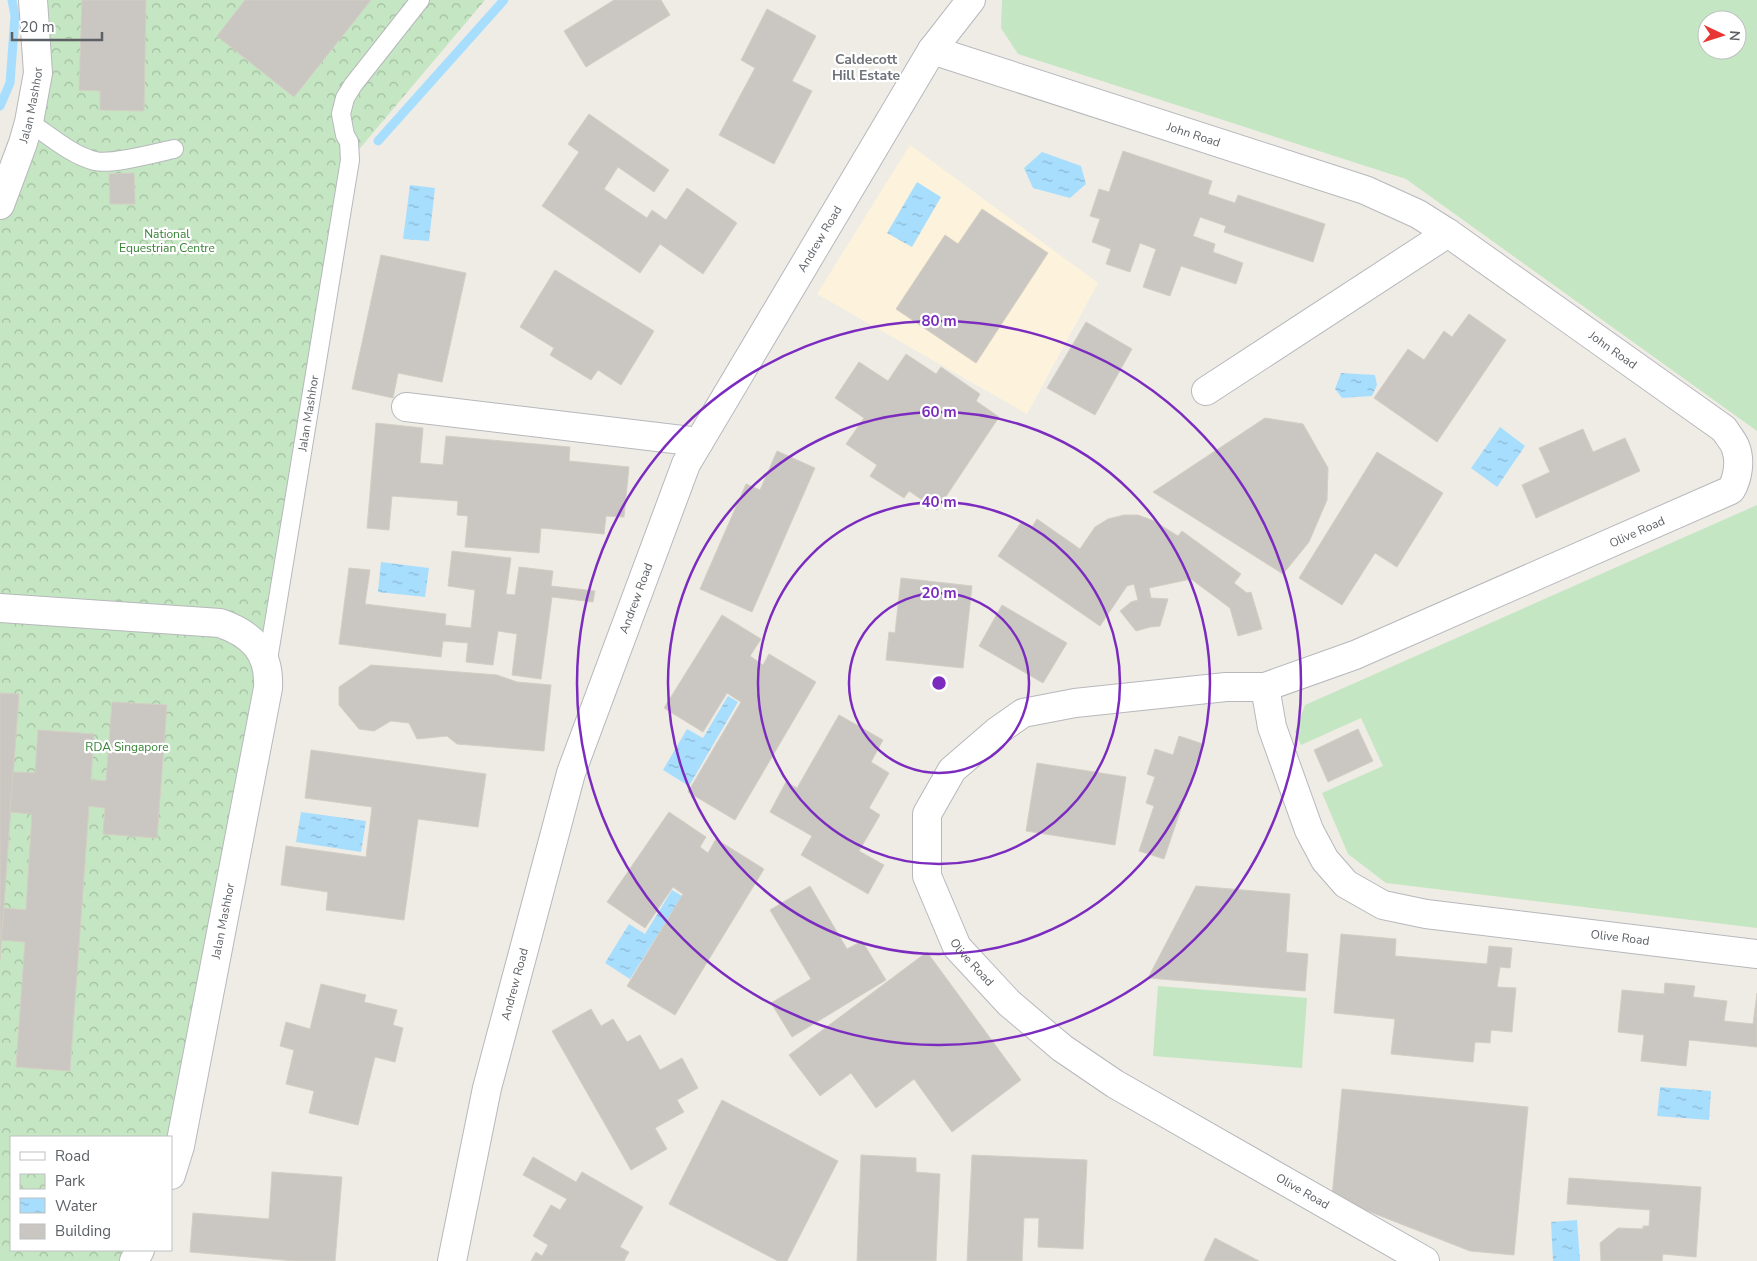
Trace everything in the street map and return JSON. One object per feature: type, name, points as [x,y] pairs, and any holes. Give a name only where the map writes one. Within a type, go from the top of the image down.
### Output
[{"type":"street","name":"Jalan Mashhor","points":[[0,205],[23,143],[38,74],[33,0]]},
{"type":"street","name":"Andrew Road","points":[[452,1261],[487,1088],[571,772],[686,464],[932,50],[971,0]]},
{"type":"street","name":"John Road","points":[[932,50],[1365,190],[1418,214],[1448,233],[1724,429],[1736,446],[1737,479],[1731,490]]},
{"type":"street","points":[[1206,391],[1448,233]]},
{"type":"street","points":[[406,407],[699,442]]},
{"type":"street","name":"Olive Road","points":[[1425,1261],[1115,1084],[1062,1048],[1009,1003],[957,947],[927,876],[927,814],[952,770],[996,732],[1023,713],[1104,700],[1226,687],[1266,687],[1356,655],[1731,490]]},
{"type":"street","name":"Jalan Mashhor","points":[[0,608],[220,623],[234,628],[258,646],[267,666],[268,688],[180,1146],[172,1172]]},
{"type":"street","name":"Olive Road","points":[[1266,687],[1272,727],[1309,830],[1325,860],[1346,884],[1382,905],[1426,914],[1757,954]]},
{"type":"lane","name":"Jalan Mashhor","points":[[267,666],[350,160],[349,142],[345,135],[341,114],[345,98],[353,85],[420,0]]},
{"type":"lane","points":[[29,122],[74,152],[94,161],[106,162],[174,149]]},
{"type":"shaded area","points":[[910,145],[1098,283],[1027,414],[817,294]]},
{"type":"green space","name":"National Equestrian Centre","points":[[35,0],[485,0],[350,160],[268,675],[171,1136],[10,1136],[10,1251],[139,1251],[134,1261],[0,1261],[0,210],[26,138]]},
{"type":"green space","points":[[1002,0],[1757,0],[1757,431],[1406,179],[1018,54],[1001,28]]},
{"type":"green space","points":[[1757,505],[1757,928],[1386,883],[1348,854],[1322,793],[1383,766],[1361,718],[1301,745],[1295,732],[1305,705]]},
{"type":"green space","points":[[1158,986],[1307,998],[1302,1068],[1153,1056]]},
{"type":"water","points":[[1042,152],[1081,166],[1086,184],[1070,198],[1033,188],[1024,168]]},
{"type":"water","points":[[917,182],[941,197],[912,247],[887,233]]},
{"type":"water","points":[[410,185],[435,188],[429,241],[403,239]]},
{"type":"water","points":[[1341,373],[1375,375],[1377,385],[1372,396],[1342,398],[1335,389]]},
{"type":"water","points":[[1500,427],[1525,446],[1497,487],[1471,468]]},
{"type":"water","points":[[381,562],[429,568],[425,597],[378,592]]},
{"type":"water","points":[[728,696],[738,702],[689,786],[663,770],[687,729],[703,738]]},
{"type":"water","points":[[301,812],[366,821],[361,852],[296,842]]},
{"type":"water","points":[[672,890],[682,896],[630,979],[605,963],[629,924],[645,934]]},
{"type":"water","points":[[1660,1087],[1711,1091],[1709,1120],[1657,1116]]},
{"type":"water","points":[[1577,1220],[1580,1261],[1553,1261],[1551,1222]]},
{"type":"building","points":[[82,0],[146,0],[144,111],[100,110],[100,91],[79,90]]},
{"type":"building","points":[[245,0],[371,0],[294,97],[217,36]]},
{"type":"building","points":[[614,0],[661,0],[670,15],[586,67],[564,31]]},
{"type":"building","points":[[767,9],[816,36],[792,81],[812,91],[774,164],[719,135],[755,68],[741,60]]},
{"type":"building","points":[[589,114],[669,170],[654,192],[618,167],[604,189],[647,218],[652,210],[666,220],[687,188],[737,223],[703,274],[660,244],[640,273],[542,206],[579,152],[568,144]]},
{"type":"building","points":[[1123,151],[1212,181],[1208,194],[1235,203],[1238,195],[1325,224],[1313,262],[1224,232],[1226,226],[1200,217],[1193,236],[1215,244],[1213,252],[1243,263],[1236,284],[1181,266],[1170,296],[1143,287],[1156,249],[1140,243],[1130,272],[1106,264],[1111,249],[1092,242],[1100,219],[1090,216],[1099,189],[1109,192]]},
{"type":"building","points":[[134,173],[135,204],[110,204],[109,174]]},
{"type":"building","points":[[982,209],[1048,253],[976,363],[896,309],[945,235],[958,244]]},
{"type":"building","points":[[381,255],[466,273],[442,382],[398,373],[393,398],[352,389]]},
{"type":"building","points":[[555,270],[654,331],[621,385],[598,370],[591,380],[550,355],[554,348],[520,327]]},
{"type":"building","points":[[1469,314],[1506,340],[1437,442],[1374,398],[1408,349],[1424,360],[1444,331],[1452,337]]},
{"type":"building","points":[[1086,322],[1132,349],[1095,415],[1047,388]]},
{"type":"building","points":[[906,354],[936,374],[941,367],[980,394],[976,401],[999,417],[937,510],[909,491],[904,498],[870,476],[877,465],[846,444],[864,418],[835,398],[859,362],[888,381]]},
{"type":"building","points":[[1265,418],[1303,424],[1328,468],[1327,500],[1309,542],[1283,574],[1153,492]]},
{"type":"building","points":[[376,423],[423,428],[420,463],[443,465],[446,436],[570,447],[569,461],[629,467],[624,517],[606,516],[604,534],[541,528],[539,553],[465,547],[468,516],[457,515],[458,501],[392,496],[389,530],[367,528]]},
{"type":"building","points":[[1583,429],[1593,452],[1625,438],[1640,471],[1536,518],[1522,485],[1550,472],[1539,448]]},
{"type":"building","points":[[777,451],[815,468],[752,612],[700,589],[746,484],[760,490]]},
{"type":"building","points":[[1377,452],[1443,493],[1397,567],[1375,553],[1342,605],[1299,578]]},
{"type":"building","points":[[1124,515],[1138,515],[1154,521],[1178,536],[1182,531],[1241,574],[1234,583],[1247,593],[1251,592],[1262,629],[1238,636],[1230,608],[1191,579],[1149,588],[1151,598],[1168,599],[1160,626],[1136,631],[1120,611],[1131,602],[1138,600],[1134,584],[1127,586],[1100,626],[998,556],[1022,521],[1032,527],[1037,519],[1080,549],[1095,527],[1108,519]]},
{"type":"building","points":[[452,551],[511,558],[506,594],[515,595],[519,567],[553,571],[551,586],[595,591],[593,602],[552,597],[541,679],[512,675],[517,634],[498,631],[493,665],[466,662],[468,643],[443,641],[441,657],[339,644],[349,568],[370,570],[365,604],[446,614],[445,625],[471,628],[475,590],[448,586]]},
{"type":"building","points":[[901,578],[972,586],[963,668],[886,660],[889,632],[895,633]]},
{"type":"building","points":[[1002,605],[1067,643],[1043,683],[979,646]]},
{"type":"building","points":[[722,615],[761,639],[750,656],[763,665],[769,654],[816,682],[735,820],[688,792],[741,702],[727,693],[703,732],[664,708]]},
{"type":"building","points":[[371,665],[497,675],[517,682],[551,685],[544,751],[457,744],[447,736],[417,739],[409,723],[391,721],[374,731],[359,729],[339,705],[339,687]]},
{"type":"building","points":[[0,693],[19,694],[0,960]]},
{"type":"building","points":[[112,702],[167,705],[157,838],[103,834],[105,808],[89,806],[70,1071],[16,1067],[25,942],[1,940],[4,908],[26,910],[32,814],[10,812],[13,772],[35,773],[38,730],[94,734],[91,780],[106,781]]},
{"type":"building","points":[[839,715],[883,740],[871,762],[889,773],[869,808],[880,815],[859,851],[884,865],[868,894],[801,855],[812,836],[770,812],[786,782],[797,788]]},
{"type":"building","points":[[1358,729],[1373,761],[1328,782],[1314,750]]},
{"type":"building","points":[[1179,736],[1203,744],[1164,859],[1139,851],[1154,806],[1146,803],[1155,777],[1147,774],[1155,749],[1173,755]]},
{"type":"building","points":[[311,750],[486,774],[478,827],[418,819],[404,920],[326,910],[328,892],[281,885],[286,846],[366,857],[372,807],[305,798]]},
{"type":"building","points":[[1037,763],[1126,777],[1115,845],[1026,831]]},
{"type":"building","points":[[669,812],[706,837],[700,847],[708,853],[716,839],[764,869],[675,1015],[627,986],[683,894],[673,887],[645,928],[607,902]]},
{"type":"building","points":[[810,886],[847,949],[862,941],[886,980],[792,1037],[771,1003],[811,979],[770,910]]},
{"type":"building","points":[[1196,886],[1290,894],[1286,952],[1308,954],[1305,991],[1148,978]]},
{"type":"building","points":[[1341,934],[1396,939],[1395,956],[1487,964],[1489,946],[1512,948],[1510,968],[1500,967],[1497,987],[1516,988],[1512,1032],[1491,1030],[1490,1043],[1475,1042],[1473,1062],[1391,1054],[1395,1019],[1334,1013]]},
{"type":"building","points":[[927,952],[1021,1080],[952,1132],[914,1079],[876,1108],[851,1073],[820,1096],[789,1055]]},
{"type":"building","points":[[1665,983],[1695,986],[1693,997],[1727,1001],[1724,1021],[1753,1024],[1757,993],[1757,1047],[1689,1040],[1686,1066],[1641,1061],[1644,1035],[1618,1032],[1622,990],[1664,994]]},
{"type":"building","points":[[321,984],[366,995],[364,1002],[397,1010],[393,1025],[403,1028],[395,1062],[375,1057],[358,1125],[309,1113],[314,1091],[286,1084],[294,1050],[280,1046],[286,1022],[310,1029]]},
{"type":"building","points":[[591,1009],[601,1026],[613,1019],[627,1042],[640,1035],[660,1070],[682,1058],[698,1088],[677,1100],[684,1112],[655,1128],[667,1149],[631,1170],[552,1031]]},
{"type":"building","points":[[1342,1089],[1528,1107],[1514,1255],[1470,1251],[1332,1197]]},
{"type":"building","points":[[722,1100],[838,1161],[787,1261],[778,1261],[669,1204]]},
{"type":"building","points":[[861,1155],[916,1158],[916,1172],[940,1174],[936,1261],[857,1261]]},
{"type":"building","points":[[972,1155],[1087,1160],[1083,1249],[1038,1247],[1039,1218],[1024,1218],[1022,1261],[967,1261]]},
{"type":"building","points":[[533,1157],[576,1182],[582,1172],[643,1207],[620,1247],[629,1252],[624,1261],[531,1261],[536,1252],[542,1256],[548,1245],[533,1236],[551,1205],[560,1210],[567,1199],[523,1175]]},
{"type":"building","points":[[272,1172],[342,1177],[335,1261],[295,1261],[190,1252],[193,1213],[269,1219]]},
{"type":"building","points":[[1569,1178],[1701,1187],[1696,1257],[1663,1254],[1662,1261],[1601,1261],[1600,1243],[1618,1228],[1643,1229],[1643,1226],[1649,1226],[1650,1210],[1567,1204]]},
{"type":"building","points":[[1215,1238],[1259,1261],[1204,1261]]},
{"type":"waterway","points":[[0,106],[10,83],[15,16],[12,0]]},
{"type":"waterway","points":[[378,141],[504,0]]},
{"type":"district","name":"Caldecott Hill Estate","points":[[866,68]]},
{"type":"park label","name":"RDA Singapore","points":[[127,747]]}]
